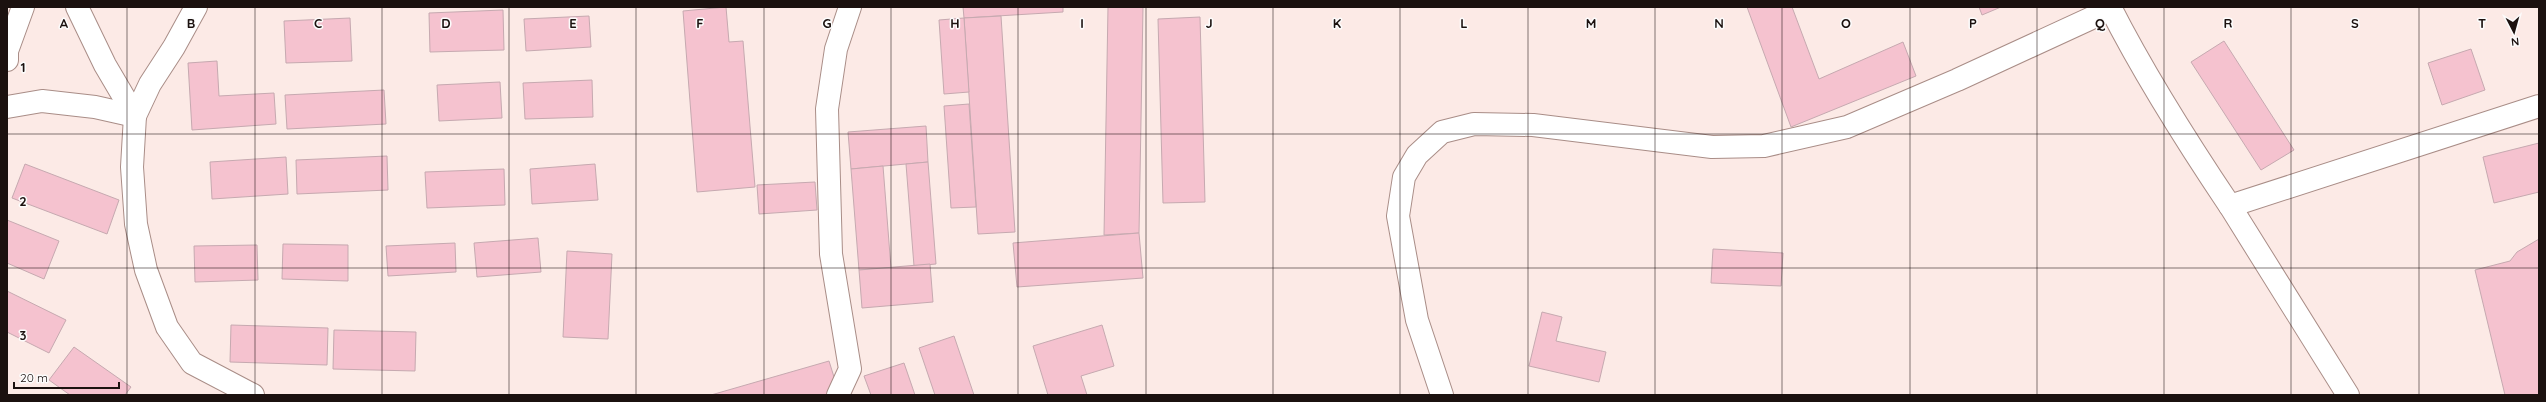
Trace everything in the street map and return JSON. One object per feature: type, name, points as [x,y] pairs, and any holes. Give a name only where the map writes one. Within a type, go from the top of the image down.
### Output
[{"type":"street","points":[[7,60],[7,51],[23,7]]},
{"type":"street","points":[[76,7],[105,65],[135,116]]},
{"type":"street","points":[[196,7],[174,47],[150,84],[135,116],[132,167],[136,224],[146,270],[167,327],[192,363],[253,395]]},
{"type":"street","points":[[838,395],[850,370],[831,254],[827,109],[836,49],[850,7]]},
{"type":"street","points":[[1442,395],[1417,320],[1398,216],[1404,177],[1417,155],[1442,132],[1474,124],[1532,125],[1712,147],[1764,146],[1847,127],[1957,80],[2111,8],[2123,32],[2203,165],[2348,395]]},
{"type":"street","points":[[7,107],[42,102],[95,106],[135,116]]},
{"type":"street","points":[[2230,206],[2539,106]]},
{"type":"building","points":[[726,7],[729,42],[743,41],[755,187],[697,192],[683,11]]},
{"type":"building","points":[[963,7],[1063,7],[1063,12],[964,18]]},
{"type":"building","points":[[1108,7],[1143,7],[1139,233],[1104,235]]},
{"type":"building","points":[[1747,7],[1792,7],[1819,79],[1903,42],[1916,76],[1791,127]]},
{"type":"building","points":[[1979,7],[2001,7],[1982,15]]},
{"type":"building","points":[[503,10],[504,50],[430,52],[429,13]]},
{"type":"building","points":[[589,16],[591,47],[526,51],[524,19]]},
{"type":"building","points":[[1001,16],[1015,232],[978,234],[964,18]]},
{"type":"building","points":[[1200,17],[1205,202],[1163,203],[1158,19]]},
{"type":"building","points":[[350,18],[352,61],[286,63],[284,21]]},
{"type":"building","points":[[964,18],[969,92],[944,94],[939,20]]},
{"type":"building","points":[[2224,41],[2294,150],[2261,170],[2191,62]]},
{"type":"building","points":[[2471,49],[2485,90],[2442,105],[2428,63]]},
{"type":"building","points":[[217,61],[219,96],[274,93],[276,124],[192,130],[188,63]]},
{"type":"building","points":[[592,80],[593,117],[525,119],[523,83]]},
{"type":"building","points":[[500,82],[502,118],[439,121],[437,85]]},
{"type":"building","points":[[384,90],[386,124],[287,129],[285,95]]},
{"type":"building","points":[[969,104],[976,207],[951,208],[944,106]]},
{"type":"building","points":[[926,126],[928,162],[851,169],[848,132]]},
{"type":"building","points":[[2539,143],[2539,192],[2494,203],[2483,157]]},
{"type":"building","points":[[387,156],[388,190],[297,194],[296,160]]},
{"type":"building","points":[[286,157],[288,194],[212,199],[210,162]]},
{"type":"building","points":[[928,162],[936,264],[914,266],[906,164]]},
{"type":"building","points":[[25,164],[119,200],[107,234],[12,198]]},
{"type":"building","points":[[595,164],[598,200],[532,204],[530,169]]},
{"type":"building","points":[[883,166],[891,268],[859,270],[851,169]]},
{"type":"building","points":[[504,169],[505,205],[427,208],[425,172]]},
{"type":"building","points":[[815,182],[817,210],[759,214],[757,185]]},
{"type":"building","points":[[7,220],[59,241],[44,279],[7,263]]},
{"type":"building","points":[[1139,233],[1143,278],[1017,287],[1013,243]]},
{"type":"building","points":[[538,238],[541,272],[477,277],[474,243]]},
{"type":"building","points":[[2539,239],[2539,395],[2505,395],[2475,270],[2510,261],[2517,252]]},
{"type":"building","points":[[455,243],[456,272],[388,276],[386,246]]},
{"type":"building","points":[[283,244],[348,245],[348,281],[282,279]]},
{"type":"building","points":[[257,245],[258,280],[195,282],[194,246]]},
{"type":"building","points":[[1713,249],[1783,253],[1781,286],[1711,283]]},
{"type":"building","points":[[567,251],[612,254],[608,339],[563,337]]},
{"type":"building","points":[[930,264],[933,302],[862,308],[859,270]]},
{"type":"building","points":[[7,291],[66,320],[49,353],[7,332]]},
{"type":"building","points":[[1542,312],[1562,317],[1556,341],[1606,352],[1599,382],[1529,366]]},
{"type":"building","points":[[231,325],[328,328],[327,365],[230,362]]},
{"type":"building","points":[[1102,325],[1114,366],[1081,376],[1087,395],[1048,395],[1033,346]]},
{"type":"building","points":[[334,330],[416,332],[415,371],[333,369]]},
{"type":"building","points":[[954,336],[974,395],[935,395],[919,348]]},
{"type":"building","points":[[74,347],[131,387],[125,395],[70,395],[49,380]]},
{"type":"building","points":[[829,361],[839,393],[832,395],[711,395]]},
{"type":"building","points":[[904,363],[915,395],[871,395],[864,376]]}]
